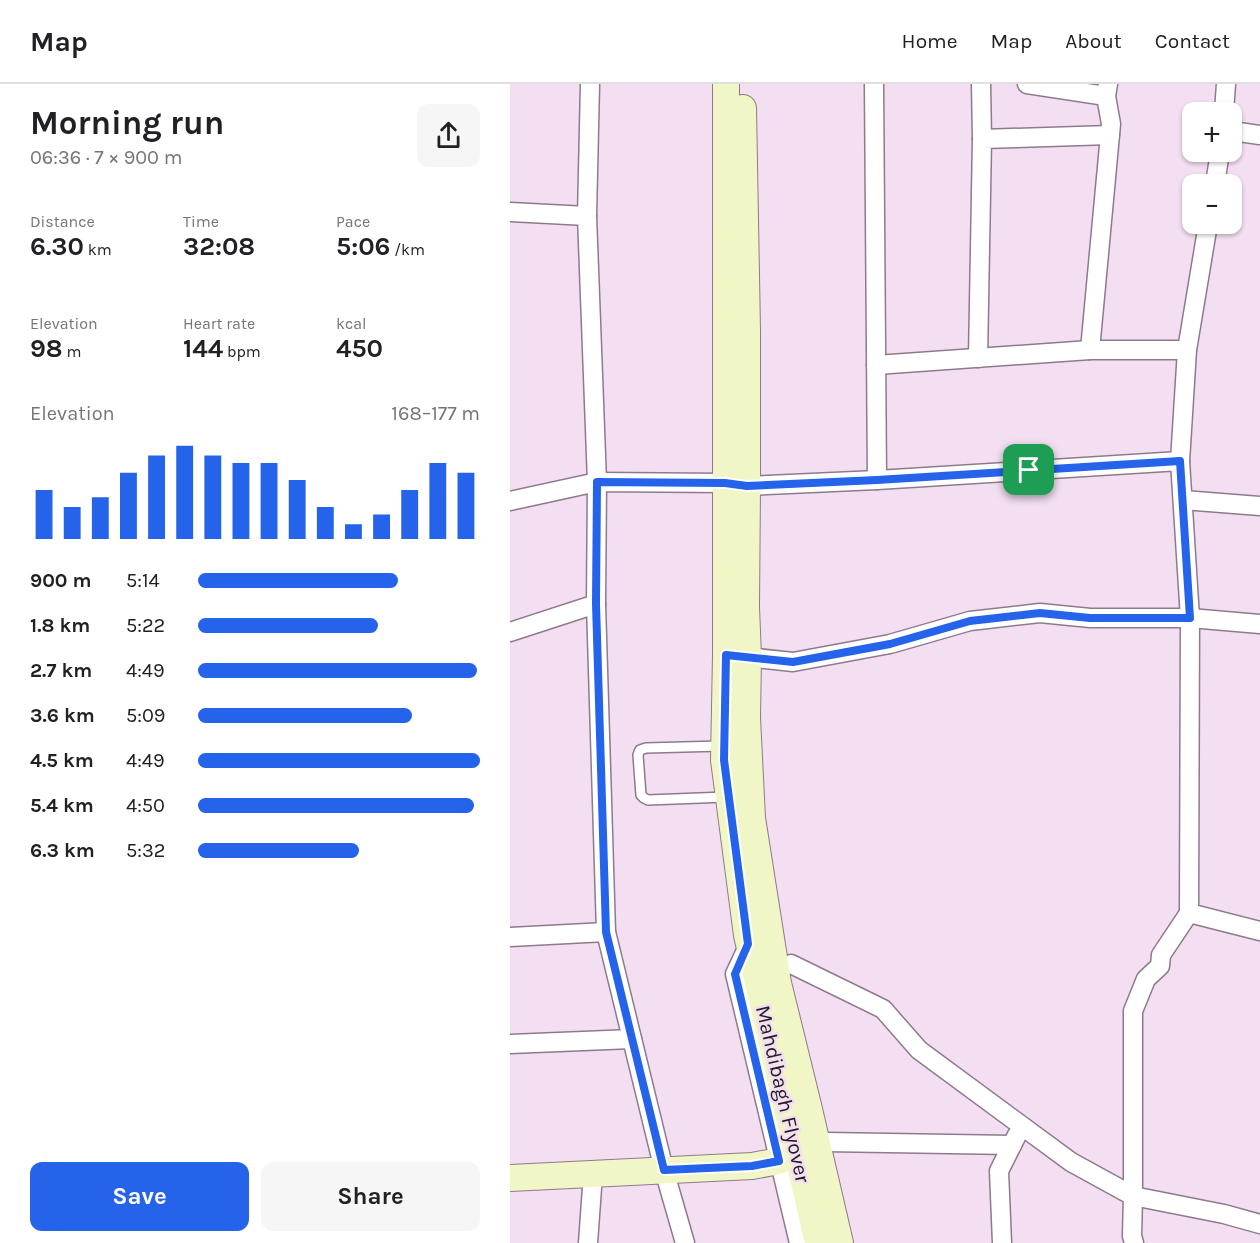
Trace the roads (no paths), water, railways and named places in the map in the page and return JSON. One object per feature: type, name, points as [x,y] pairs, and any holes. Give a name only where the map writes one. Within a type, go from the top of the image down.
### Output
[{"type":"main road","points":[[726,84],[736,484],[737,656],[747,718],[752,818],[775,972],[826,1142],[851,1243]]},
{"type":"main road","points":[[736,484],[747,331],[742,84]]},
{"type":"main road","name":"Mahdibagh Flyover","points":[[737,656],[724,760],[748,944],[775,972],[840,1243]]},
{"type":"main road","name":"Mahdibagh Flyover","points":[[775,972],[818,1243]]},
{"type":"main road","points":[[510,1178],[752,1166],[779,1161]]},
{"type":"street","points":[[590,84],[587,216],[597,482],[596,604],[606,932],[664,1170],[686,1243]]},
{"type":"street","points":[[874,84],[877,480]]},
{"type":"street","points":[[978,358],[981,84]]},
{"type":"street","points":[[1027,84],[1107,90],[1111,124],[1090,350]]},
{"type":"street","points":[[1225,102],[1226,84]]},
{"type":"street","points":[[1242,132],[1260,135]]},
{"type":"street","points":[[982,139],[1110,135]]},
{"type":"street","points":[[510,212],[587,216]]},
{"type":"street","points":[[1134,1243],[1132,1236],[1133,1011],[1146,979],[1160,966],[1161,955],[1189,913],[1190,618],[1180,461],[1187,350],[1207,234]]},
{"type":"street","points":[[876,365],[1090,350],[1187,350]]},
{"type":"street","points":[[510,501],[597,482],[736,484],[877,480],[1180,461]]},
{"type":"street","points":[[1183,500],[1260,506]]},
{"type":"street","points":[[510,632],[596,604]]},
{"type":"street","points":[[737,656],[793,662],[890,644],[970,621],[1040,613],[1090,618],[1190,618],[1260,624]]},
{"type":"street","points":[[1189,913],[1260,931]]},
{"type":"street","points":[[510,937],[606,932]]},
{"type":"street","points":[[748,944],[735,974],[799,1243]]},
{"type":"street","points":[[775,972],[883,1009],[920,1050],[1071,1162],[1133,1196],[1224,1214],[1260,1224]]},
{"type":"street","points":[[510,1044],[632,1039]]},
{"type":"street","points":[[1002,1243],[999,1171],[1022,1125]]},
{"type":"street","points":[[826,1142],[1012,1144]]},
{"type":"street","points":[[588,1243],[593,1174]]},
{"type":"lane","points":[[724,746],[640,750],[638,755],[641,795],[648,800],[729,796]]}]
